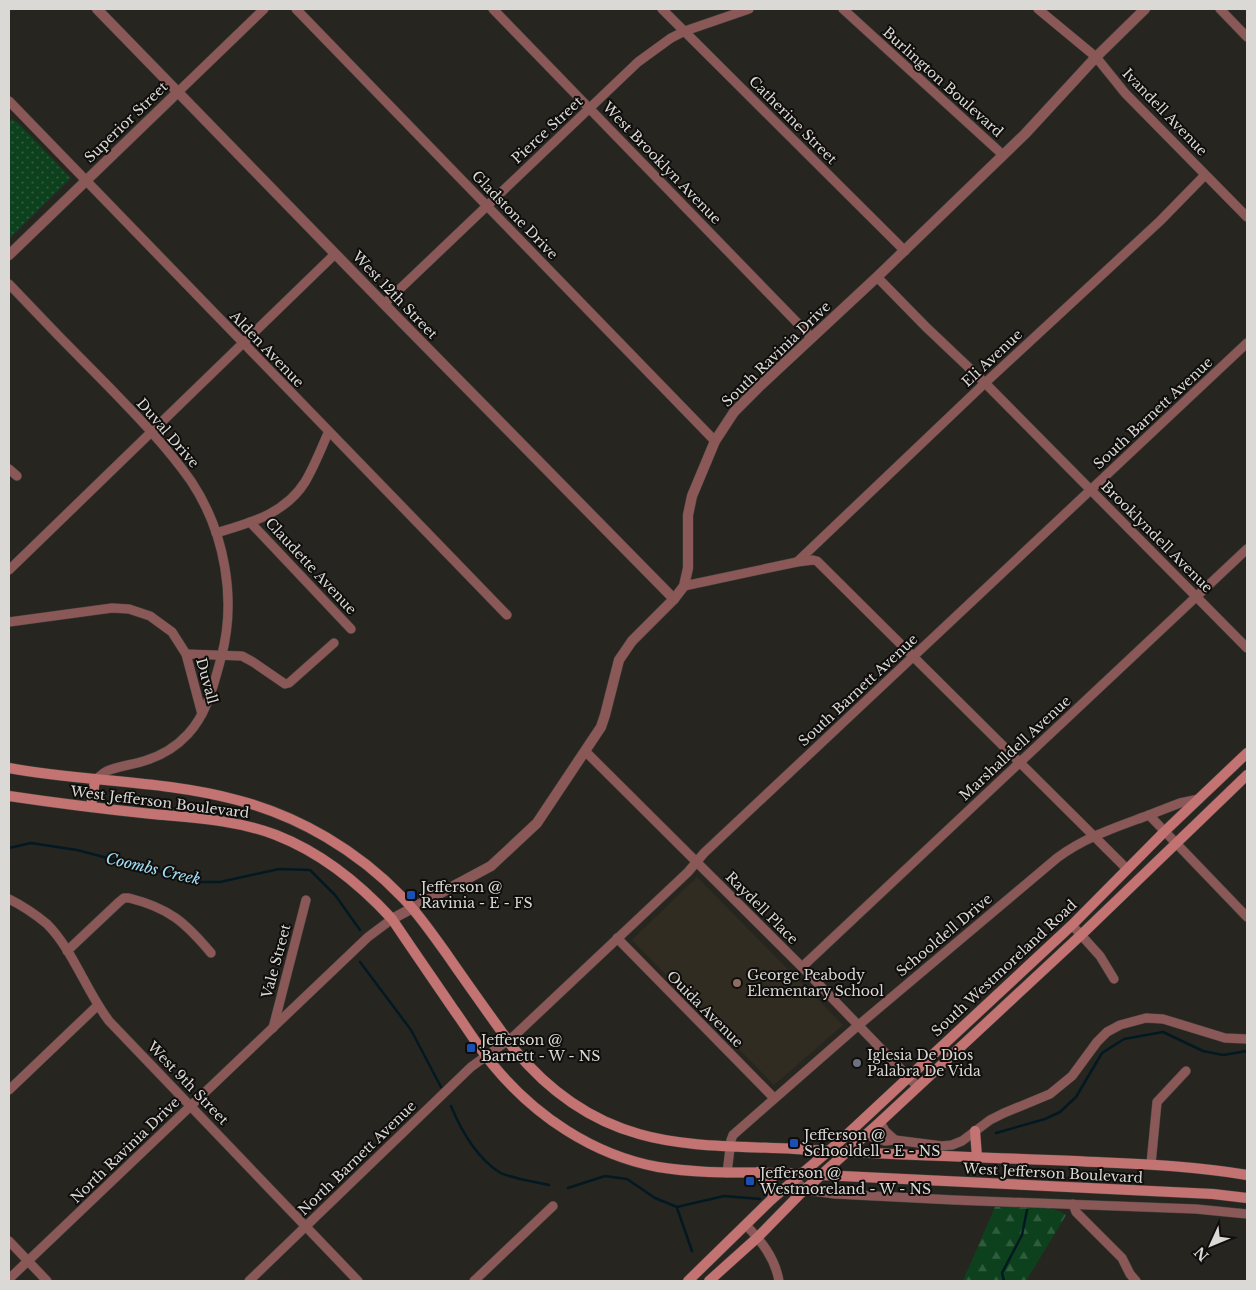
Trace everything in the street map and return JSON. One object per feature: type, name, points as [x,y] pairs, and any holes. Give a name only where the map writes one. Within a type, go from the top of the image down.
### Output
[{"type":"main road","name":"South Westmoreland Road","points":[[688,1281],[772,1199],[828,1151],[1072,925],[1165,831],[1247,753]]},
{"type":"main road","name":"West Jefferson Boulevard","points":[[9,768],[95,780],[167,787],[220,796],[254,805],[284,816],[330,840],[364,863],[388,883],[413,909],[507,1040],[527,1065],[547,1084],[586,1112],[609,1123],[651,1137],[700,1144],[846,1152],[1151,1164],[1220,1170],[1247,1175]]},
{"type":"main road","name":"South Westmoreland Road","points":[[709,1281],[1081,935],[1247,775]]},
{"type":"main road","points":[[91,807],[95,780]]},
{"type":"main road","name":"West Jefferson Boulevard","points":[[9,796],[229,823],[275,835],[309,850],[344,873],[370,895],[392,919],[486,1055],[527,1101],[558,1125],[596,1147],[615,1154],[656,1166],[727,1173],[757,1172],[799,1177],[821,1175],[1213,1194],[1247,1198]]},
{"type":"main road","points":[[975,1132],[977,1157]]},
{"type":"main road","points":[[757,1172],[771,1181],[775,1190],[772,1199]]},
{"type":"street","name":"West 12th Street","points":[[97,9],[674,599]]},
{"type":"street","name":"Superior Street","points":[[9,255],[264,9]]},
{"type":"street","name":"Gladstone Drive","points":[[296,9],[716,441]]},
{"type":"street","name":"West Brooklyn Avenue","points":[[493,9],[812,338]]},
{"type":"street","name":"Catherine Street","points":[[662,9],[905,251]]},
{"type":"street","name":"Pierce Street","points":[[384,304],[486,205],[656,47],[685,31],[749,9]]},
{"type":"street","name":"Burlington Boulevard","points":[[843,9],[1003,156]]},
{"type":"street","name":"Ivandell Avenue","points":[[1038,9],[1096,57],[1124,93],[1247,217]]},
{"type":"street","name":"South Ravinia Drive","points":[[368,937],[392,919],[413,909],[447,888],[484,870],[499,860],[538,823],[601,727],[619,660],[632,641],[674,599],[684,586],[688,568],[688,515],[692,496],[716,441],[734,412],[1003,156],[1144,9]]},
{"type":"street","points":[[1220,9],[1247,37]]},
{"type":"street","name":"Alden Avenue","points":[[9,101],[328,433],[507,615]]},
{"type":"street","name":"Eli Avenue","points":[[797,562],[1206,175]]},
{"type":"street","points":[[9,570],[335,254]]},
{"type":"street","name":"Brooklyndell Avenue","points":[[877,277],[985,383],[1247,648]]},
{"type":"street","name":"Duval Drive","points":[[9,284],[152,432],[192,483],[216,533],[226,574],[229,600],[227,632],[214,687],[202,715],[190,733],[175,746],[143,762],[107,771],[95,780]]},
{"type":"street","name":"South Barnett Avenue","points":[[486,1055],[507,1040],[617,938],[1247,343]]},
{"type":"street","points":[[216,533],[276,511],[296,494],[310,472],[328,433]]},
{"type":"street","points":[[9,469],[17,476]]},
{"type":"street","name":"Claudette Avenue","points":[[250,522],[351,629]]},
{"type":"street","name":"Marshalldell Avenue","points":[[802,968],[1247,549]]},
{"type":"street","points":[[684,586],[797,562],[812,560],[823,565],[1020,763],[1128,868]]},
{"type":"street","name":"Duvall","points":[[9,622],[112,608],[129,609],[150,616],[172,632],[186,654],[202,715]]},
{"type":"street","points":[[186,654],[242,656],[284,684],[289,684],[334,643]]},
{"type":"street","name":"Raydell Place","points":[[585,751],[859,1025],[918,1087]]},
{"type":"street","name":"Schooldell Drive","points":[[727,1173],[733,1135],[859,1025],[1057,858],[1074,845],[1094,835],[1180,803],[1199,798]]},
{"type":"street","points":[[1149,815],[1247,917]]},
{"type":"street","name":"West 9th Street","points":[[9,898],[25,907],[48,926],[67,952],[97,1006],[109,1021],[358,1281]]},
{"type":"street","points":[[67,952],[119,902],[124,898],[129,898],[160,908],[178,918],[211,953]]},
{"type":"street","name":"Vale Street","points":[[272,1029],[306,900]]},
{"type":"street","points":[[1072,925],[1100,956],[1114,979]]},
{"type":"street","name":"North Ravinia Drive","points":[[9,1279],[368,937]]},
{"type":"street","name":"Ouida Avenue","points":[[617,938],[774,1098]]},
{"type":"street","points":[[9,1090],[97,1006]]},
{"type":"street","points":[[866,1135],[885,1141],[895,1140],[942,1146],[957,1143],[990,1120],[1036,1101],[1063,1086],[1076,1072],[1096,1042],[1107,1032],[1120,1025],[1146,1018],[1163,1019],[1219,1036],[1247,1040]]},
{"type":"street","name":"North Barnett Avenue","points":[[249,1281],[471,1067],[486,1055]]},
{"type":"street","points":[[1151,1164],[1157,1102],[1186,1071]]},
{"type":"street","points":[[880,1122],[885,1131],[895,1140]]},
{"type":"street","points":[[799,1177],[805,1190],[835,1194],[1196,1209],[1247,1214]]},
{"type":"street","points":[[1072,1204],[1076,1212],[1122,1258],[1136,1281]]},
{"type":"street","points":[[474,1281],[553,1206]]},
{"type":"street","points":[[746,1225],[770,1253],[779,1281]]},
{"type":"street","points":[[9,1241],[47,1281]]},
{"type":"shaded area","name":"George Peabody Elementary School","points":[[697,877],[843,1025],[774,1085],[632,940]]},
{"type":"green space","points":[[12,119],[71,178],[9,239],[9,122]]},
{"type":"green space","points":[[995,1207],[1042,1207],[1059,1211],[1066,1215],[1026,1281],[963,1281]]},
{"type":"waterway","name":"Coombs Creek","points":[[9,848],[31,843],[77,850],[199,882],[220,882],[279,869],[310,870],[335,895],[360,930]]},
{"type":"waterway","name":"Coombs Creek","points":[[360,962],[411,1030],[441,1087]]},
{"type":"waterway","name":"Coombs Creek","points":[[996,1133],[1045,1119],[1060,1112],[1076,1097],[1102,1053],[1124,1039],[1163,1032],[1203,1051],[1223,1055],[1247,1051]]},
{"type":"waterway","name":"Coombs Creek","points":[[451,1106],[470,1142],[491,1166],[509,1176],[549,1185]]},
{"type":"waterway","name":"Coombs Creek","points":[[568,1188],[605,1176],[627,1179],[655,1198],[677,1207],[724,1196],[760,1199]]},
{"type":"waterway","points":[[677,1208],[692,1251]]},
{"type":"waterway","points":[[1004,1281],[1002,1273],[1022,1235],[1027,1210]]},
{"type":"place","name":"Jefferson @ Ravinia - E - FS","points":[[411,895]]},
{"type":"place","name":"George Peabody Elementary School","points":[[737,983]]},
{"type":"place","name":"Jefferson @ Barnett - W - NS","points":[[471,1048]]},
{"type":"place","name":"Iglesia De Dios Palabra De Vida","points":[[857,1063]]},
{"type":"place","name":"Jefferson @ Schooldell - E - NS","points":[[794,1143]]},
{"type":"place","name":"Jefferson @ Westmoreland - W - NS","points":[[750,1181]]}]
